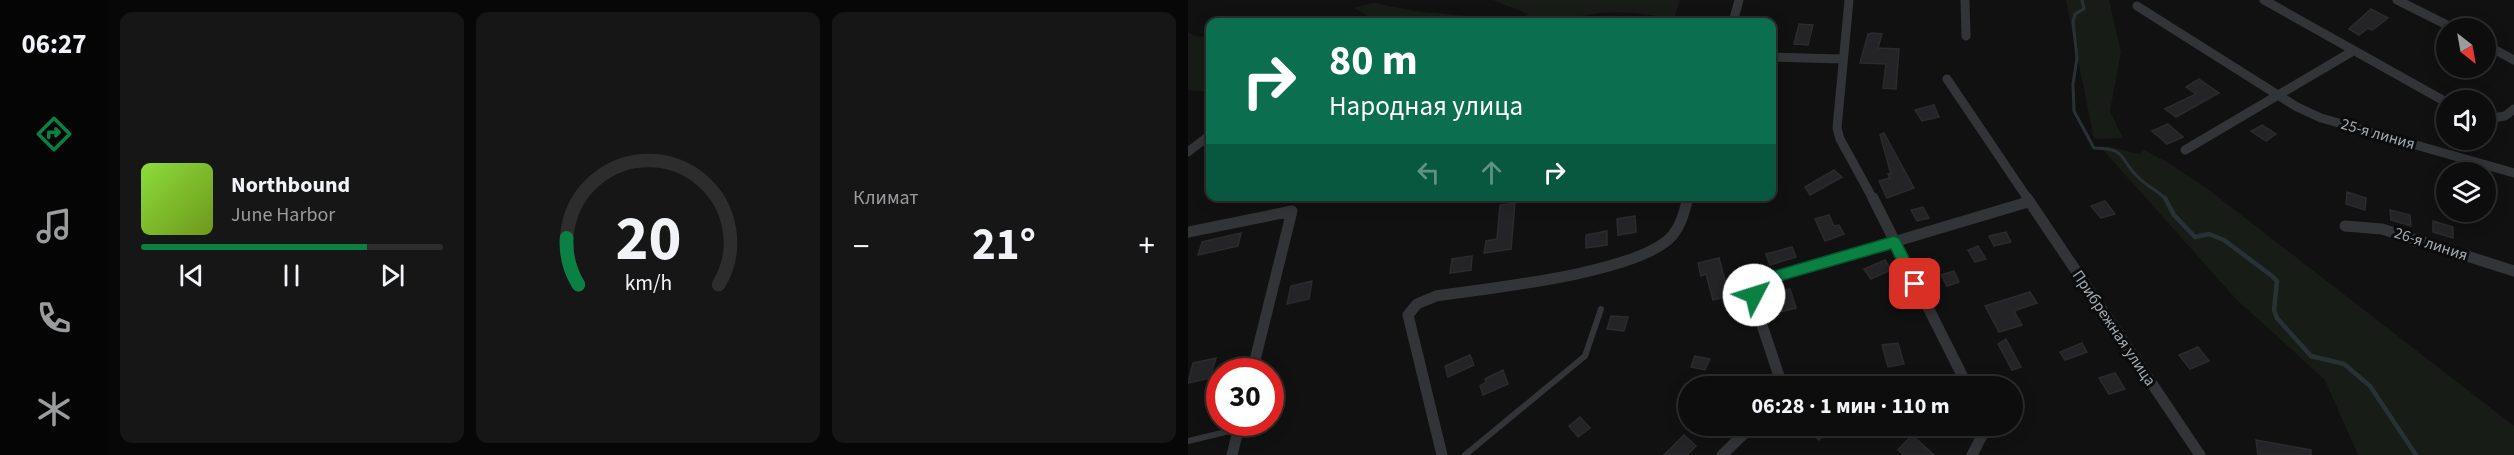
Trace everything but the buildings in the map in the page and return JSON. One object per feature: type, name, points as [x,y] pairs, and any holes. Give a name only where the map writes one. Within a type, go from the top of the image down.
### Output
[{"type":"street","points":[[1734,18],[1739,0]]},
{"type":"street","points":[[1849,0],[1841,59],[1837,128],[1962,376]]},
{"type":"street","points":[[1965,0],[1966,36]]},
{"type":"street","points":[[2264,0],[2436,97]]},
{"type":"street","points":[[2397,0],[2436,20]]},
{"type":"street","name":"25-я линия","points":[[2136,6],[2280,96],[2321,118],[2514,173]]},
{"type":"street","points":[[2496,50],[2514,60]]},
{"type":"street","points":[[2184,150],[2280,96],[2353,51]]},
{"type":"street","points":[[1776,57],[1841,59]]},
{"type":"street","name":"Прибрежная улица","points":[[1947,79],[2200,455]]},
{"type":"street","points":[[2496,117],[2505,116],[2514,109]]},
{"type":"street","points":[[1188,152],[1206,138]]},
{"type":"street","points":[[1442,455],[1408,315],[1417,304],[1436,296],[1620,264],[1665,243],[1682,224],[1687,201]]},
{"type":"street","points":[[1779,376],[1755,304],[1754,295],[1760,284],[1769,279],[2028,202]]},
{"type":"street","points":[[1188,232],[1292,211],[1255,358]]},
{"type":"street","name":"26-я линия","points":[[2345,226],[2382,229],[2514,271]]},
{"type":"street","points":[[1232,455],[1237,436]]},
{"type":"street","points":[[1722,455],[1742,436]]},
{"type":"street","points":[[1972,455],[1982,436]]},
{"type":"lane","points":[[1465,455],[1585,356],[1601,309]]},
{"type":"lane","points":[[1188,441],[1206,436]]},
{"type":"shaded area","points":[[1493,0],[1680,0],[1674,18],[1617,12],[1576,18],[1522,18],[1528,14]]},
{"type":"shaded area","points":[[2066,0],[2109,0],[2121,52],[2110,111],[2123,138],[2094,139]]},
{"type":"shaded area","points":[[1374,3],[1415,11],[1486,18],[1371,18],[1354,8]]},
{"type":"shaded area","points":[[1188,32],[1194,36],[1206,37],[1206,92],[1188,90]]},
{"type":"shaded area","points":[[2107,146],[2139,154],[2144,150],[2167,162],[2209,190],[2514,426],[2514,455],[2358,455],[2325,380],[2236,299],[2104,151]]},
{"type":"waterway","points":[[2082,0],[2084,9],[2075,14],[2073,22],[2077,58],[2073,84],[2074,111],[2094,148],[2113,150],[2118,153],[2139,178],[2165,198]]},
{"type":"waterway","points":[[2165,198],[2174,215],[2195,237],[2209,234],[2224,240],[2277,281],[2274,310],[2277,318],[2311,356],[2344,364],[2370,386],[2416,455]]},
{"type":"route","points":[[1754,295],[1760,284],[1769,279],[1894,242],[1915,284]]}]
